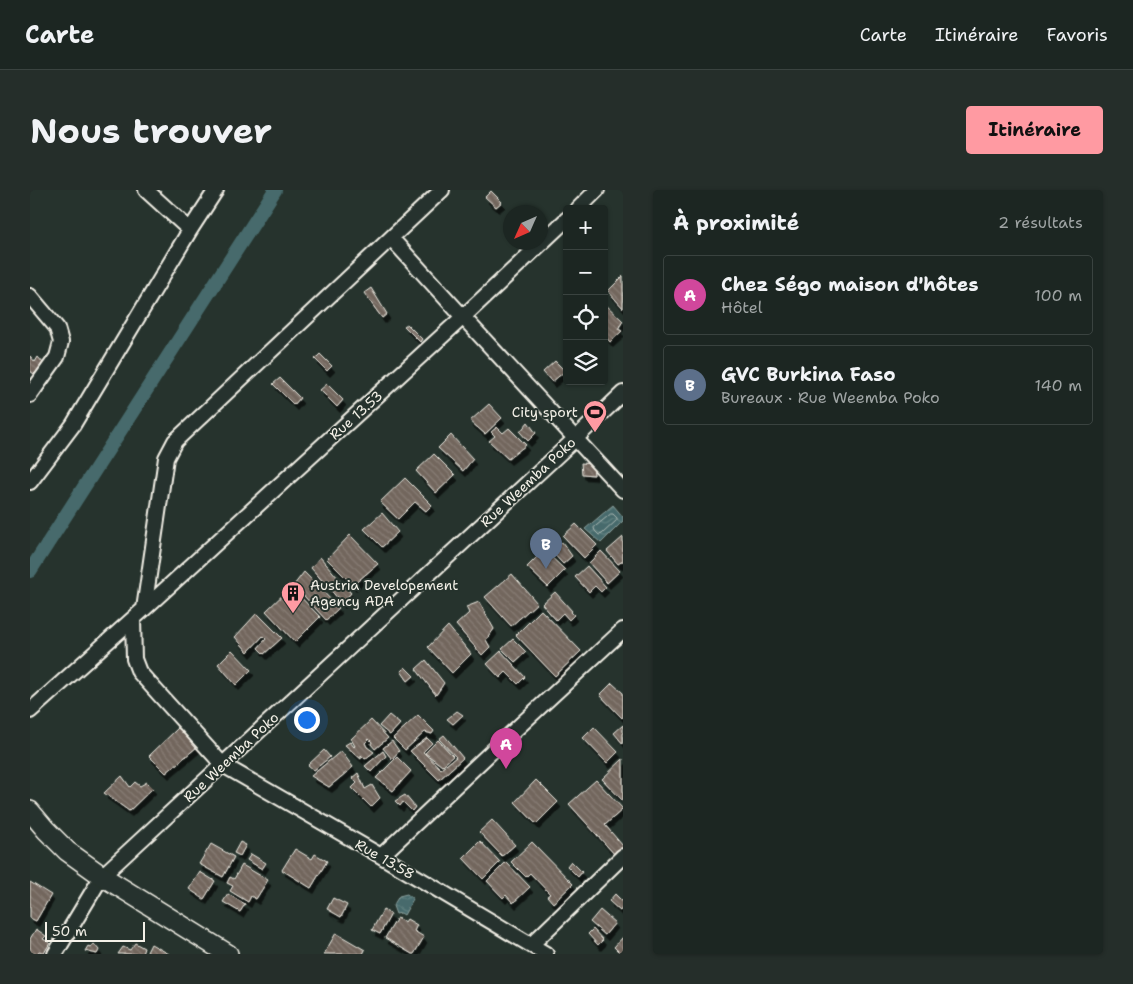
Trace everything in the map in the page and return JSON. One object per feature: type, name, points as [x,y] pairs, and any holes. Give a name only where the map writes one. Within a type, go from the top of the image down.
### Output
[{"type":"street","points":[[146,190],[190,230]]},
{"type":"street","points":[[30,482],[73,425],[216,190]]},
{"type":"street","points":[[144,609],[166,458],[175,441],[442,190]]},
{"type":"street","points":[[582,205],[597,190]]},
{"type":"street","name":"Rue 13.53","points":[[30,711],[463,317],[563,223]]},
{"type":"street","points":[[391,238],[623,490]]},
{"type":"street","points":[[30,296],[58,328],[61,342],[57,358],[30,395]]},
{"type":"street","name":"Rue Weemba Poko","points":[[55,954],[102,876],[623,392]]},
{"type":"street","points":[[133,619],[134,659],[139,672],[223,765]]},
{"type":"street","points":[[381,856],[623,630]]},
{"type":"street","name":"Rue 13.58","points":[[223,765],[546,954]]},
{"type":"street","points":[[30,811],[67,851],[102,876],[223,953]]},
{"type":"street","points":[[531,945],[623,856]]},
{"type":"water","points":[[613,505],[623,517],[623,521],[601,543],[585,529]]},
{"type":"water","points":[[407,894],[413,899],[404,915],[401,913],[396,914],[393,906],[399,896]]},
{"type":"building","points":[[491,191],[502,202],[496,207],[485,197]]},
{"type":"building","points":[[623,276],[623,308],[608,291]]},
{"type":"building","points":[[371,288],[387,314],[382,318],[364,293]]},
{"type":"building","points":[[608,307],[623,321],[618,329],[622,331],[610,342],[608,340]]},
{"type":"building","points":[[407,324],[422,339],[420,342],[404,326]]},
{"type":"building","points":[[320,354],[332,366],[327,371],[315,359]]},
{"type":"building","points":[[30,356],[35,362],[38,357],[44,364],[34,374],[30,371]]},
{"type":"building","points":[[555,361],[563,369],[563,373],[552,382],[543,372]]},
{"type":"building","points":[[280,378],[300,398],[294,405],[273,384]]},
{"type":"building","points":[[327,384],[343,400],[337,407],[320,390]]},
{"type":"building","points":[[489,404],[502,418],[485,434],[470,421]]},
{"type":"building","points":[[528,422],[536,433],[528,441],[520,432]]},
{"type":"building","points":[[497,427],[503,433],[509,428],[526,445],[508,459],[489,441],[495,436],[491,432]]},
{"type":"building","points":[[451,435],[473,459],[463,471],[438,448]]},
{"type":"building","points":[[434,454],[455,475],[436,493],[416,471]]},
{"type":"building","points":[[581,463],[593,464],[594,475],[582,474]]},
{"type":"building","points":[[405,478],[432,505],[426,511],[415,502],[398,519],[380,502]]},
{"type":"building","points":[[382,513],[398,532],[382,547],[364,529]]},
{"type":"building","points":[[576,524],[597,545],[584,558],[563,536]]},
{"type":"building","points":[[350,535],[378,564],[353,585],[327,559]]},
{"type":"building","points":[[623,537],[623,561],[618,564],[607,551]]},
{"type":"building","points":[[562,542],[572,556],[563,564],[551,551]]},
{"type":"building","points":[[544,550],[565,570],[548,587],[527,567]]},
{"type":"building","points":[[601,551],[620,571],[607,583],[589,563]]},
{"type":"building","points":[[320,557],[351,593],[342,603],[311,568]]},
{"type":"building","points":[[587,566],[606,587],[601,592],[595,586],[589,592],[575,577]]},
{"type":"building","points":[[304,572],[339,608],[326,620],[294,585]]},
{"type":"building","points":[[512,574],[537,603],[511,626],[485,597]]},
{"type":"building","name":"Austria Developement Agency ADA","points":[[291,587],[320,617],[295,642],[266,611]]},
{"type":"building","points":[[555,592],[574,615],[569,620],[563,613],[556,620],[542,604]]},
{"type":"building","points":[[479,602],[494,629],[486,640],[490,647],[482,655],[456,625],[469,613],[466,607]]},
{"type":"building","points":[[541,610],[581,651],[555,676],[516,635]]},
{"type":"building","points":[[257,613],[282,638],[264,654],[258,648],[266,639],[263,636],[248,652],[235,637]]},
{"type":"building","points":[[448,626],[471,654],[452,673],[428,647]]},
{"type":"building","points":[[513,639],[526,652],[515,662],[502,649]]},
{"type":"building","points":[[232,650],[251,670],[236,685],[218,664]]},
{"type":"building","points":[[501,651],[525,677],[518,684],[506,672],[500,678],[487,664]]},
{"type":"building","points":[[426,660],[444,683],[436,695],[416,669]]},
{"type":"building","points":[[405,667],[414,676],[408,681],[401,671]]},
{"type":"building","points":[[612,683],[623,693],[622,718],[600,695]]},
{"type":"building","points":[[457,711],[463,715],[453,724],[447,719]]},
{"type":"building","points":[[389,715],[400,724],[390,735],[379,726]]},
{"type":"building","points":[[418,715],[434,731],[432,734],[425,732],[405,750],[393,738]]},
{"type":"building","points":[[371,720],[388,738],[375,749],[369,739],[365,743],[374,752],[365,759],[361,755],[361,759],[345,745],[350,742],[354,747],[351,739]]},
{"type":"building","points":[[623,725],[623,744],[614,733]]},
{"type":"building","points":[[594,727],[618,752],[607,763],[583,738]]},
{"type":"building","points":[[178,728],[197,747],[166,773],[149,756]]},
{"type":"building","points":[[444,735],[463,758],[439,780],[410,751],[427,738],[432,743],[423,752],[441,769],[456,757],[439,739]]},
{"type":"building","points":[[438,740],[453,756],[442,766],[425,753]]},
{"type":"building","points":[[392,741],[399,751],[392,759],[383,748]]},
{"type":"building","points":[[324,750],[330,757],[314,770],[308,765]]},
{"type":"building","points":[[341,751],[353,767],[329,787],[311,776]]},
{"type":"building","points":[[383,751],[386,756],[371,772],[365,766]]},
{"type":"building","points":[[397,757],[411,771],[393,791],[376,778]]},
{"type":"building","points":[[623,759],[623,801],[602,779]]},
{"type":"building","points":[[358,773],[365,789],[372,785],[380,798],[371,807],[352,788],[357,783],[352,778]]},
{"type":"building","points":[[122,776],[130,787],[135,782],[140,786],[147,782],[153,788],[129,811],[104,793]]},
{"type":"building","points":[[536,780],[558,802],[536,824],[515,802]]},
{"type":"building","points":[[596,780],[623,809],[605,825],[623,846],[623,850],[616,856],[569,804]]},
{"type":"building","points":[[405,795],[415,807],[412,811],[403,802],[400,806],[395,801]]},
{"type":"building","points":[[492,820],[515,845],[502,856],[479,832]]},
{"type":"building","points":[[480,841],[500,862],[483,879],[463,858]]},
{"type":"building","points":[[240,842],[246,845],[240,856],[234,853]]},
{"type":"building","points":[[532,842],[573,884],[553,903],[547,896],[550,894],[530,873],[526,877],[511,862]]},
{"type":"building","points":[[211,844],[234,857],[223,877],[199,864]]},
{"type":"building","points":[[295,849],[312,859],[315,854],[327,861],[311,888],[282,870]]},
{"type":"building","points":[[251,854],[266,863],[262,869],[247,860]]},
{"type":"building","points":[[571,861],[582,872],[578,877],[567,866]]},
{"type":"building","points":[[506,862],[530,887],[513,903],[506,895],[503,898],[487,881]]},
{"type":"building","points":[[242,865],[268,880],[256,899],[251,896],[248,902],[230,891],[233,886],[227,883],[230,877],[234,879]]},
{"type":"building","points":[[200,872],[215,881],[204,899],[189,889]]},
{"type":"building","points":[[30,882],[51,895],[36,921],[30,918]]},
{"type":"building","points":[[228,894],[245,904],[240,912],[223,902]]},
{"type":"building","points":[[615,894],[623,902],[623,907],[620,911],[609,901]]},
{"type":"building","points":[[333,898],[347,905],[341,917],[327,909]]},
{"type":"building","points":[[383,910],[391,914],[380,934],[372,930]]},
{"type":"building","points":[[600,910],[615,923],[605,935],[590,922]]},
{"type":"building","points":[[397,918],[405,922],[407,919],[417,925],[414,931],[424,937],[414,954],[385,938]]},
{"type":"building","points":[[36,929],[46,936],[43,939],[50,943],[44,953],[39,951],[37,954],[30,953],[30,939]]},
{"type":"building","points":[[593,929],[603,940],[598,945],[588,934]]},
{"type":"building","points":[[336,933],[365,950],[363,954],[324,954]]},
{"type":"building","points":[[623,937],[623,954],[621,954],[614,947]]},
{"type":"building","points":[[135,943],[144,948],[142,954],[118,954],[123,947],[130,950]]},
{"type":"building","points":[[94,944],[99,950],[97,954],[85,951],[88,946],[91,948]]},
{"type":"building","points":[[151,944],[169,954],[146,954]]},
{"type":"waterway","points":[[30,571],[275,190]]},
{"type":"place","name":"City sport","points":[[595,433]]},
{"type":"place","name":"GVC Burkina Faso","points":[[546,569]]},
{"type":"place","name":"Austria Developement Agency ADA","points":[[293,614]]},
{"type":"place","name":"Chez Ségo maison d'hôtes","points":[[506,769]]}]
